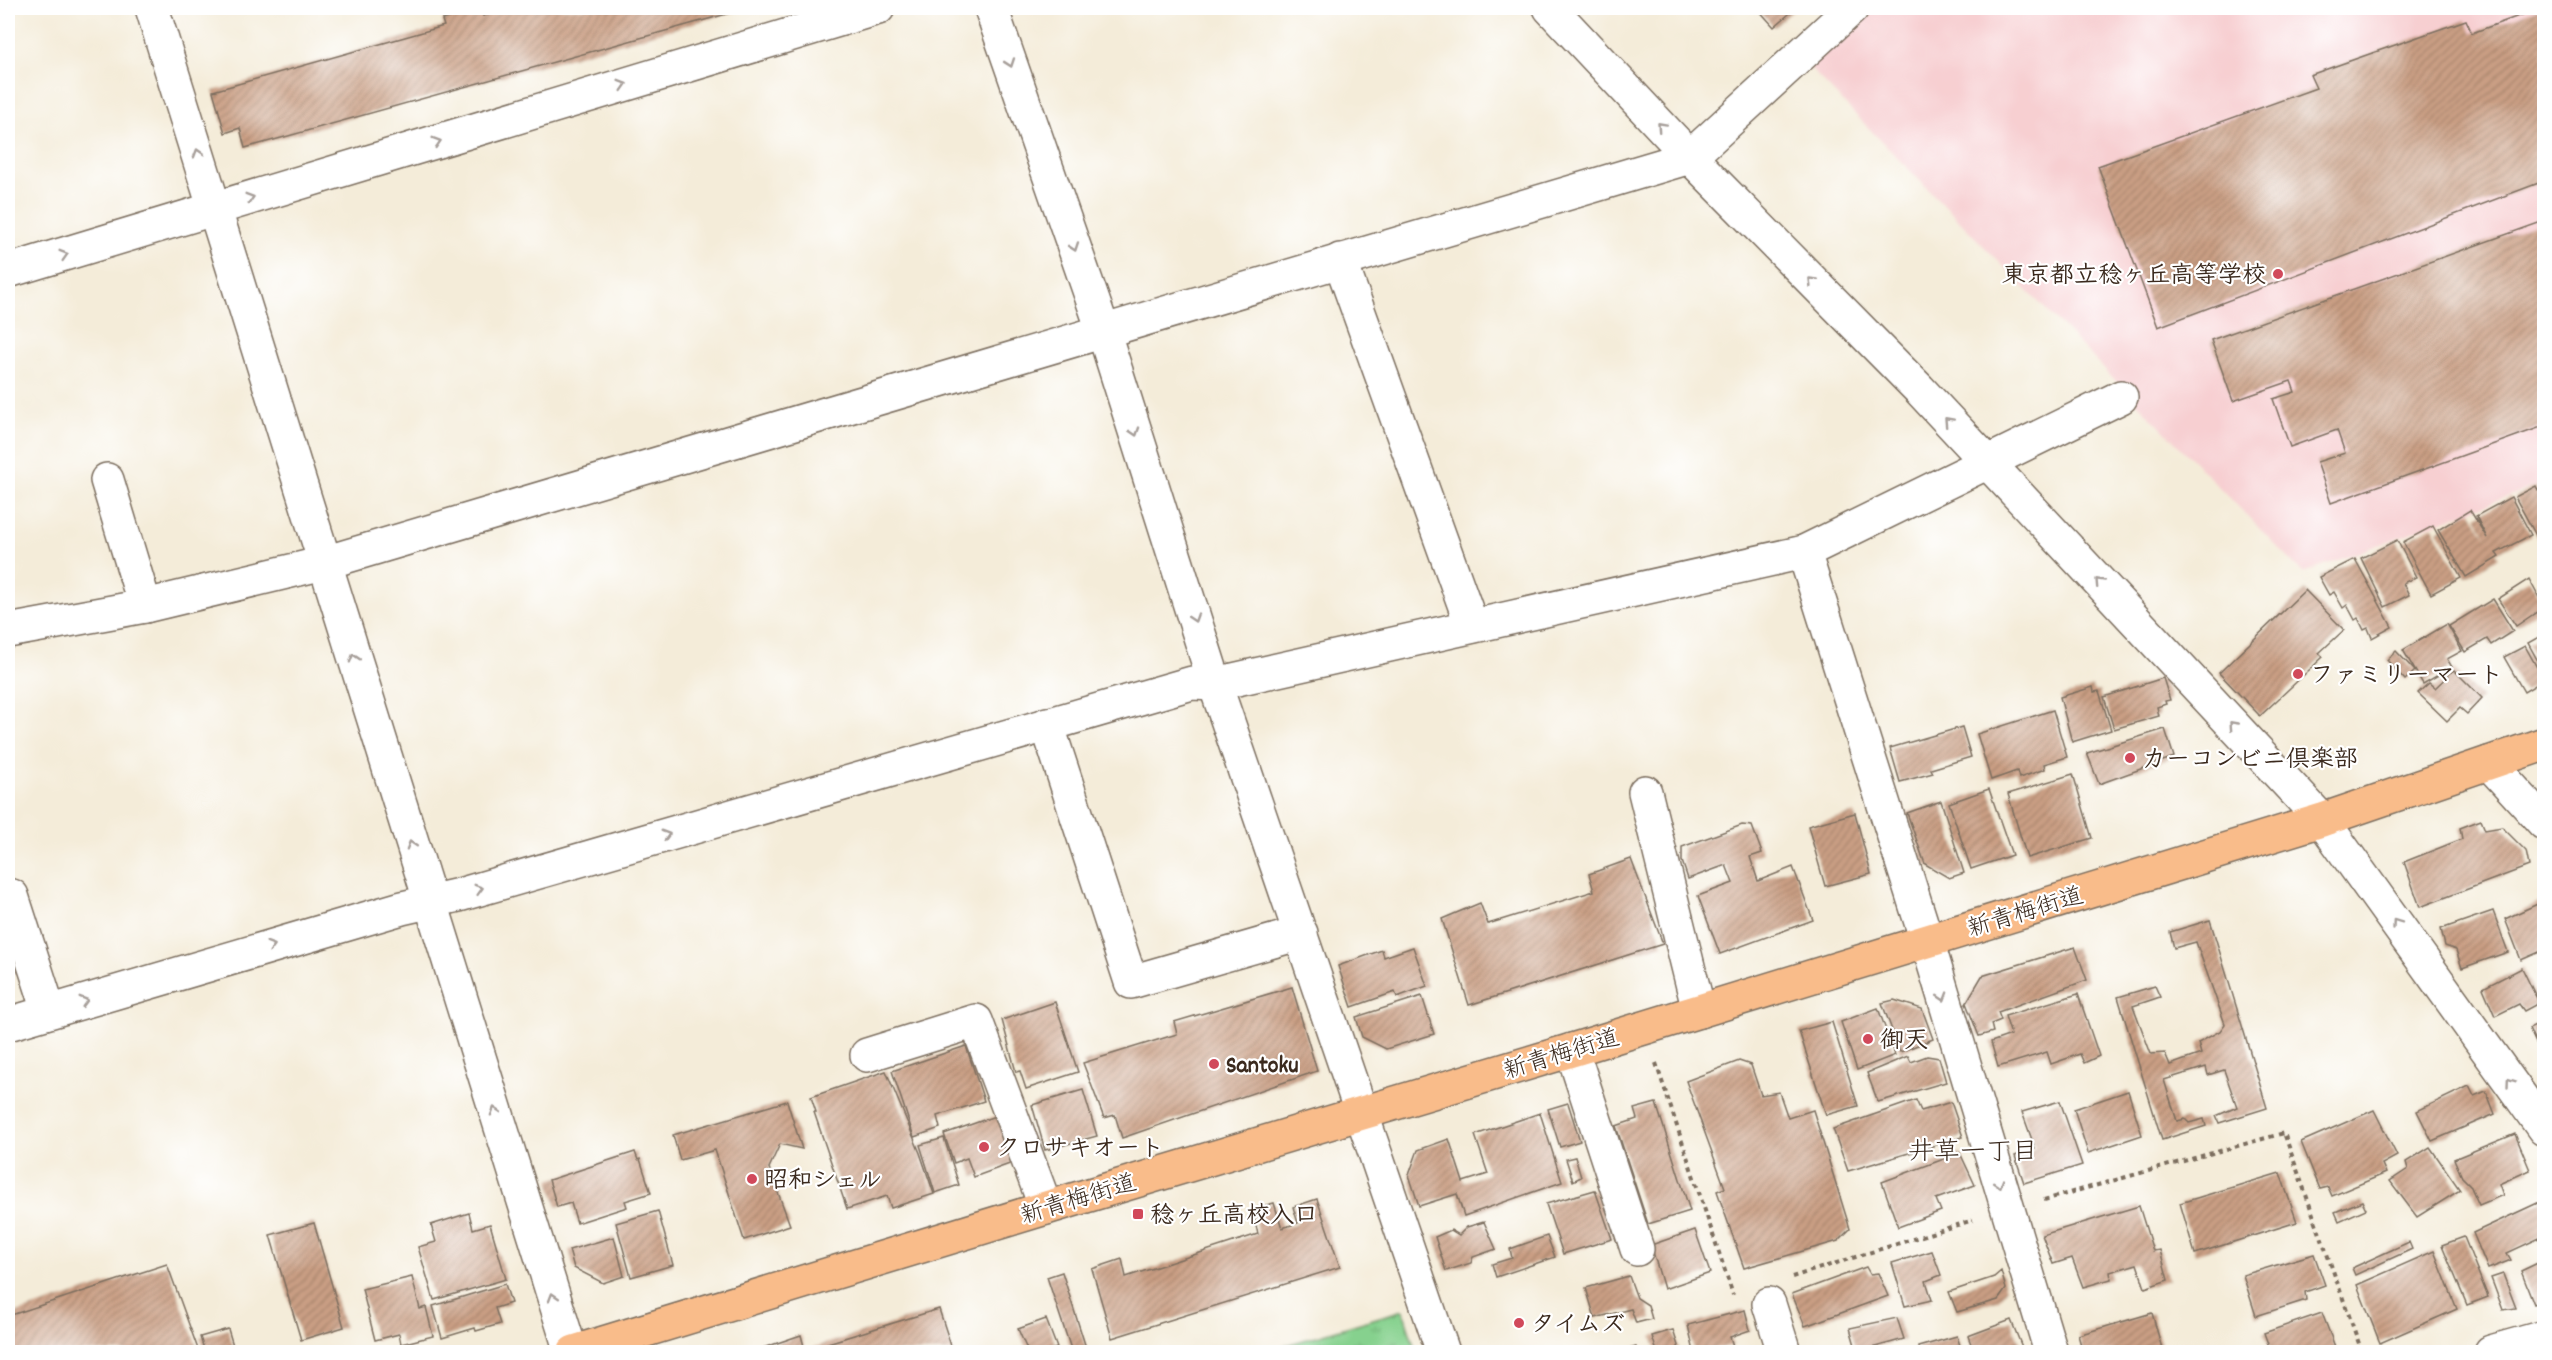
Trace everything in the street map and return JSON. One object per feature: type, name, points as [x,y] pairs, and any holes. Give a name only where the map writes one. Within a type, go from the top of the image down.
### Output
[{"type":"main road","name":"新青梅街道","points":[[573,1353],[2322,820],[2544,744]]},
{"type":"street","points":[[152,8],[429,903],[573,1353]]},
{"type":"street","points":[[8,271],[215,209],[827,15],[878,8]]},
{"type":"street","points":[[991,8],[1103,330],[1215,684],[1443,1353]]},
{"type":"street","points":[[1550,8],[1690,157],[1919,389],[2322,820],[2544,1129]]},
{"type":"street","points":[[8,631],[145,606],[324,563],[1690,157],[1852,8]]},
{"type":"street","points":[[1340,260],[1472,626]]},
{"type":"street","points":[[8,1024],[402,908],[429,903],[1192,683],[1215,684],[1804,552],[2121,397]]},
{"type":"street","points":[[107,480],[145,606]]},
{"type":"street","points":[[1804,552],[1927,941],[2051,1353]]},
{"type":"street","points":[[1047,724],[1131,982],[1301,933]]},
{"type":"street","points":[[2489,763],[2544,823]]},
{"type":"street","points":[[1645,792],[1699,1011]]},
{"type":"street","points":[[12,896],[50,1011]]},
{"type":"street","points":[[867,1055],[976,1021],[1046,1208]]},
{"type":"street","points":[[1572,1050],[1636,1248]]},
{"type":"street","points":[[1757,1298],[1784,1353]]},
{"type":"street","points":[[2491,1353],[2544,1337]]},
{"type":"path","points":[[1645,1028],[1733,1296],[1757,1298]]},
{"type":"path","points":[[1790,1278],[2007,1210],[2284,1133],[2362,1353]]},
{"type":"shaded area","name":"東京都立稔ヶ丘高等学校","points":[[1877,8],[2544,8],[2544,483],[2303,573],[1806,64]]},
{"type":"green space","points":[[1403,1310],[1416,1352],[1264,1352]]},
{"type":"building","points":[[512,8],[748,8],[245,148],[240,128],[225,133],[213,91],[444,26],[442,20],[481,9],[483,16]]},
{"type":"building","points":[[1757,8],[1796,8],[1774,27]]},
{"type":"building","points":[[2544,8],[2544,181],[2158,327],[2098,166],[2316,88],[2310,75],[2466,20],[2472,33]]},
{"type":"building","points":[[2544,221],[2544,426],[2331,503],[2317,462],[2345,453],[2337,430],[2290,447],[2273,399],[2295,392],[2291,381],[2233,401],[2211,340]]},
{"type":"building","points":[[2536,486],[2538,490],[2544,487],[2544,535],[2538,539],[2515,497]]},
{"type":"building","points":[[2511,497],[2531,535],[2496,553],[2499,557],[2466,577],[2438,530],[2470,510],[2487,538],[2476,516]]},
{"type":"building","points":[[2433,526],[2461,578],[2431,594],[2403,542]]},
{"type":"building","points":[[2397,540],[2416,577],[2403,583],[2409,595],[2385,607],[2361,558]]},
{"type":"building","points":[[2355,559],[2392,627],[2372,638],[2368,628],[2364,630],[2358,618],[2355,620],[2347,605],[2343,608],[2334,592],[2329,595],[2319,577]]},
{"type":"building","points":[[2529,579],[2544,607],[2516,626],[2498,599]]},
{"type":"building","points":[[2305,590],[2344,630],[2319,653],[2323,657],[2260,716],[2219,673]]},
{"type":"building","points":[[2493,599],[2513,631],[2491,645],[2487,639],[2465,652],[2449,626]]},
{"type":"building","points":[[2447,624],[2462,651],[2447,659],[2452,667],[2423,684],[2403,650]]},
{"type":"building","points":[[2544,634],[2544,672],[2528,643]]},
{"type":"building","points":[[2525,646],[2544,680],[2524,692],[2504,657]]},
{"type":"building","points":[[2396,651],[2415,671],[2405,680],[2387,660]]},
{"type":"building","points":[[2454,670],[2482,698],[2467,714],[2460,708],[2447,721],[2418,693],[2429,683],[2435,688]]},
{"type":"building","points":[[2163,678],[2170,700],[2157,707],[2159,716],[2114,729],[2104,697]]},
{"type":"building","points":[[2093,687],[2094,692],[2099,691],[2111,730],[2072,742],[2060,697]]},
{"type":"building","points":[[2053,710],[2067,757],[2044,764],[2045,769],[2019,778],[2017,771],[1991,780],[1977,734]]},
{"type":"building","points":[[1962,727],[1971,757],[1931,769],[1933,773],[1900,782],[1890,748]]},
{"type":"building","points":[[2165,729],[2174,757],[2099,784],[2087,753]]},
{"type":"building","points":[[2073,774],[2092,838],[2027,858],[2008,794]]},
{"type":"building","points":[[1989,789],[2012,855],[1971,869],[1949,803]]},
{"type":"building","points":[[1941,801],[1964,873],[1949,878],[1925,864],[1907,813]]},
{"type":"building","points":[[1855,813],[1871,874],[1825,886],[1808,826]]},
{"type":"building","points":[[2481,820],[2485,830],[2502,827],[2526,851],[2529,866],[2420,907],[2404,862],[2462,839],[2460,828]]},
{"type":"building","points":[[1742,825],[1752,826],[1762,853],[1750,857],[1758,881],[1793,867],[1813,920],[1720,954],[1698,896],[1733,883],[1726,865],[1688,879],[1682,861],[1682,847]]},
{"type":"building","points":[[1631,859],[1663,944],[1469,1005],[1442,919],[1480,903],[1488,924],[1594,891],[1589,874]]},
{"type":"building","points":[[2544,901],[2544,950],[2521,960],[2505,919]]},
{"type":"building","points":[[2493,911],[2508,952],[2462,968],[2456,950],[2445,946],[2441,929]]},
{"type":"building","points":[[2210,920],[2267,1108],[2219,1123],[2216,1116],[2237,1107],[2224,1070],[2208,1075],[2206,1067],[2164,1080],[2177,1121],[2185,1119],[2189,1123],[2204,1119],[2206,1126],[2162,1140],[2118,997],[2155,986],[2160,997],[2133,1006],[2151,1054],[2165,1053],[2170,1065],[2201,1054],[2198,1043],[2220,1031],[2225,1024],[2196,942],[2174,948],[2170,932]]},
{"type":"building","points":[[1413,947],[1427,986],[1397,997],[1395,992],[1352,1007],[1338,966],[1382,950],[1384,957]]},
{"type":"building","points":[[2075,947],[2087,980],[1998,1012],[2001,1020],[1991,1024],[1993,1032],[1979,1036],[1966,1003],[1982,976]]},
{"type":"building","points":[[2522,968],[2539,1003],[2524,1011],[2519,1004],[2495,1016],[2483,988]]},
{"type":"building","points":[[1292,987],[1317,1071],[1122,1138],[1115,1115],[1104,1118],[1083,1063],[1177,1034],[1174,1022]]},
{"type":"building","points":[[2078,994],[2099,1056],[2084,1063],[2080,1054],[2051,1064],[2047,1052],[1998,1067],[1991,1042],[2011,1035],[2005,1016]]},
{"type":"building","points":[[1422,996],[1434,1034],[1386,1049],[1362,1037],[1356,1017]]},
{"type":"building","points":[[1894,1000],[1922,1009],[1933,1039],[1900,1052],[1882,1003]]},
{"type":"building","points":[[1055,1002],[1078,1072],[1026,1089],[1020,1071],[1016,1072],[1002,1020]]},
{"type":"building","points":[[1878,1008],[1895,1055],[1857,1070],[1841,1022]]},
{"type":"building","points":[[2544,1021],[2544,1061],[2529,1028]]},
{"type":"building","points":[[1832,1022],[1858,1106],[1826,1115],[1799,1031]]},
{"type":"building","points":[[966,1046],[984,1101],[937,1116],[940,1128],[914,1137],[892,1071]]},
{"type":"building","points":[[1908,1056],[1911,1062],[1927,1056],[1939,1058],[1946,1082],[1878,1102],[1867,1073]]},
{"type":"building","points":[[1739,1061],[1751,1065],[1761,1095],[1779,1092],[1788,1118],[1813,1110],[1850,1229],[1838,1241],[1744,1268],[1717,1191],[1725,1188],[1686,1081]]},
{"type":"building","points":[[886,1071],[920,1153],[934,1194],[891,1208],[887,1196],[847,1209],[811,1097]]},
{"type":"building","points":[[2469,1086],[2474,1096],[2486,1091],[2495,1114],[2432,1141],[2417,1111]]},
{"type":"building","points":[[1083,1090],[1097,1136],[1045,1150],[1032,1105]]},
{"type":"building","points":[[2128,1091],[2142,1135],[2088,1153],[2074,1109]]},
{"type":"building","points":[[1916,1100],[1921,1111],[1951,1102],[1963,1137],[1848,1171],[1833,1129]]},
{"type":"building","points":[[787,1101],[802,1149],[780,1144],[769,1168],[790,1225],[744,1240],[715,1150],[680,1160],[673,1135]]},
{"type":"building","points":[[2060,1101],[2082,1165],[2024,1183],[2015,1156],[2035,1148],[2022,1112]]},
{"type":"building","points":[[1568,1103],[1580,1141],[1560,1147],[1548,1109]]},
{"type":"building","points":[[1656,1103],[1690,1211],[1648,1224],[1616,1126],[1637,1119],[1634,1109]]},
{"type":"building","points":[[2374,1110],[2397,1156],[2382,1164],[2386,1173],[2332,1196],[2328,1187],[2320,1189],[2301,1142]]},
{"type":"building","points":[[1540,1113],[1562,1182],[1464,1216],[1457,1194],[1419,1206],[1409,1175],[1418,1150],[1449,1139],[1463,1182],[1488,1174],[1475,1135]]},
{"type":"building","points":[[998,1115],[1015,1162],[974,1177],[967,1158],[954,1163],[944,1134]]},
{"type":"building","points":[[2515,1134],[2530,1170],[2499,1184],[2503,1195],[2479,1205],[2454,1159]]},
{"type":"building","points":[[944,1138],[959,1185],[935,1193],[920,1145]]},
{"type":"building","points":[[2430,1147],[2460,1190],[2417,1217],[2390,1181],[2408,1169],[2406,1162]]},
{"type":"building","points":[[635,1152],[638,1160],[640,1159],[651,1193],[625,1201],[627,1207],[577,1223],[571,1203],[557,1207],[549,1180]]},
{"type":"building","points":[[1960,1153],[1975,1185],[1936,1199],[1941,1211],[1898,1227],[1882,1182]]},
{"type":"building","points":[[1575,1157],[1581,1177],[1573,1181],[1566,1159]]},
{"type":"building","points":[[2280,1173],[2297,1222],[2195,1254],[2180,1203]]},
{"type":"building","points":[[1595,1190],[1612,1239],[1563,1254],[1546,1204]]},
{"type":"building","points":[[1317,1199],[1340,1267],[1112,1338],[1092,1269],[1122,1259],[1126,1277],[1258,1234],[1252,1209],[1274,1203],[1282,1228],[1298,1223],[1293,1207]]},
{"type":"building","points":[[2544,1200],[2544,1236],[2507,1253],[2511,1260],[2488,1269],[2473,1233]]},
{"type":"building","points":[[2362,1201],[2366,1209],[2339,1221],[2335,1212]]},
{"type":"building","points":[[2139,1206],[2153,1251],[2160,1250],[2168,1280],[2145,1288],[2137,1264],[2110,1272],[2111,1279],[2083,1287],[2072,1258],[2053,1264],[2042,1235]]},
{"type":"building","points":[[658,1211],[673,1265],[631,1277],[616,1223]]},
{"type":"building","points":[[469,1213],[473,1229],[490,1224],[506,1279],[434,1300],[418,1247],[436,1242],[431,1225]]},
{"type":"building","points":[[1484,1222],[1496,1249],[1473,1257],[1471,1263],[1446,1271],[1435,1237],[1451,1230],[1459,1235],[1467,1227]]},
{"type":"building","points":[[314,1223],[344,1327],[301,1340],[270,1235]]},
{"type":"building","points":[[1695,1230],[1710,1273],[1664,1289],[1651,1245]]},
{"type":"building","points":[[1547,1236],[1555,1257],[1496,1277],[1492,1264],[1512,1258],[1510,1249]]},
{"type":"building","points":[[614,1237],[624,1276],[603,1283],[574,1268],[569,1250]]},
{"type":"building","points":[[2464,1237],[2488,1297],[2467,1305],[2442,1245]]},
{"type":"building","points":[[2409,1242],[2412,1249],[2355,1275],[2352,1268]]},
{"type":"building","points":[[1932,1251],[1941,1275],[1926,1281],[1932,1300],[1905,1306],[1892,1263]]},
{"type":"building","points":[[2434,1251],[2457,1309],[2380,1343],[2357,1285]]},
{"type":"building","points":[[2314,1254],[2325,1285],[2305,1292],[2306,1300],[2256,1316],[2243,1275]]},
{"type":"building","points":[[2544,1260],[2544,1300],[2534,1304],[2521,1271]]},
{"type":"building","points":[[167,1264],[199,1352],[10,1352],[8,1316]]},
{"type":"building","points":[[1866,1267],[1870,1274],[1878,1273],[1888,1296],[1805,1326],[1792,1294]]},
{"type":"building","points":[[2001,1271],[2006,1289],[1998,1300],[1957,1312],[1949,1292],[1994,1277]]},
{"type":"building","points":[[1062,1272],[1087,1351],[1072,1352],[1047,1277]]},
{"type":"building","points":[[2503,1274],[2516,1308],[2503,1310],[2491,1278]]},
{"type":"building","points":[[1629,1276],[1637,1298],[1648,1305],[1652,1319],[1636,1323],[1631,1309],[1595,1318],[1586,1288]]},
{"type":"building","points":[[412,1277],[420,1309],[426,1307],[433,1336],[401,1344],[399,1334],[375,1340],[362,1289]]},
{"type":"building","points":[[505,1284],[511,1303],[495,1308],[500,1324],[476,1331],[475,1328],[442,1338],[433,1306]]},
{"type":"building","points":[[939,1309],[953,1352],[751,1352],[801,1335],[805,1350]]},
{"type":"building","points":[[1745,1310],[1750,1330],[1730,1337],[1733,1346],[1694,1352],[1688,1325]]},
{"type":"building","points":[[2152,1313],[2163,1352],[2083,1352],[2078,1335]]},
{"type":"building","points":[[2322,1313],[2337,1352],[2271,1352],[2264,1333]]},
{"type":"building","points":[[1897,1318],[1904,1339],[1857,1352],[1850,1328]]},
{"type":"building","points":[[1046,1319],[1057,1348],[1043,1352],[1028,1352],[1018,1329]]},
{"type":"building","points":[[2011,1320],[2024,1352],[1974,1352],[1968,1336]]},
{"type":"building","points":[[228,1329],[235,1352],[205,1352],[200,1337]]},
{"type":"building","points":[[1673,1330],[1680,1352],[1657,1352],[1652,1336]]},
{"type":"building","points":[[1957,1336],[1962,1352],[1920,1352],[1918,1347]]},
{"type":"building","points":[[1636,1347],[1638,1352],[1619,1352]]},
{"type":"place","name":"東京都立稔ヶ丘高等学校","points":[[2278,274]]},
{"type":"place","name":"ファミリーマート","points":[[2298,674]]},
{"type":"place","name":"カーコンビニ倶楽部","points":[[2130,758]]},
{"type":"place","name":"御天","points":[[1868,1039]]},
{"type":"place","name":"Santoku","points":[[1214,1064]]},
{"type":"place","name":"クロサキオート","points":[[984,1147]]},
{"type":"place","name":"昭和シェル","points":[[752,1179]]},
{"type":"place","name":"稔ヶ丘高校入口","points":[[1138,1214]]},
{"type":"place","name":"タイムズ","points":[[1519,1323]]},
{"type":"district","name":"井草一丁目","points":[[1973,1150]]}]
